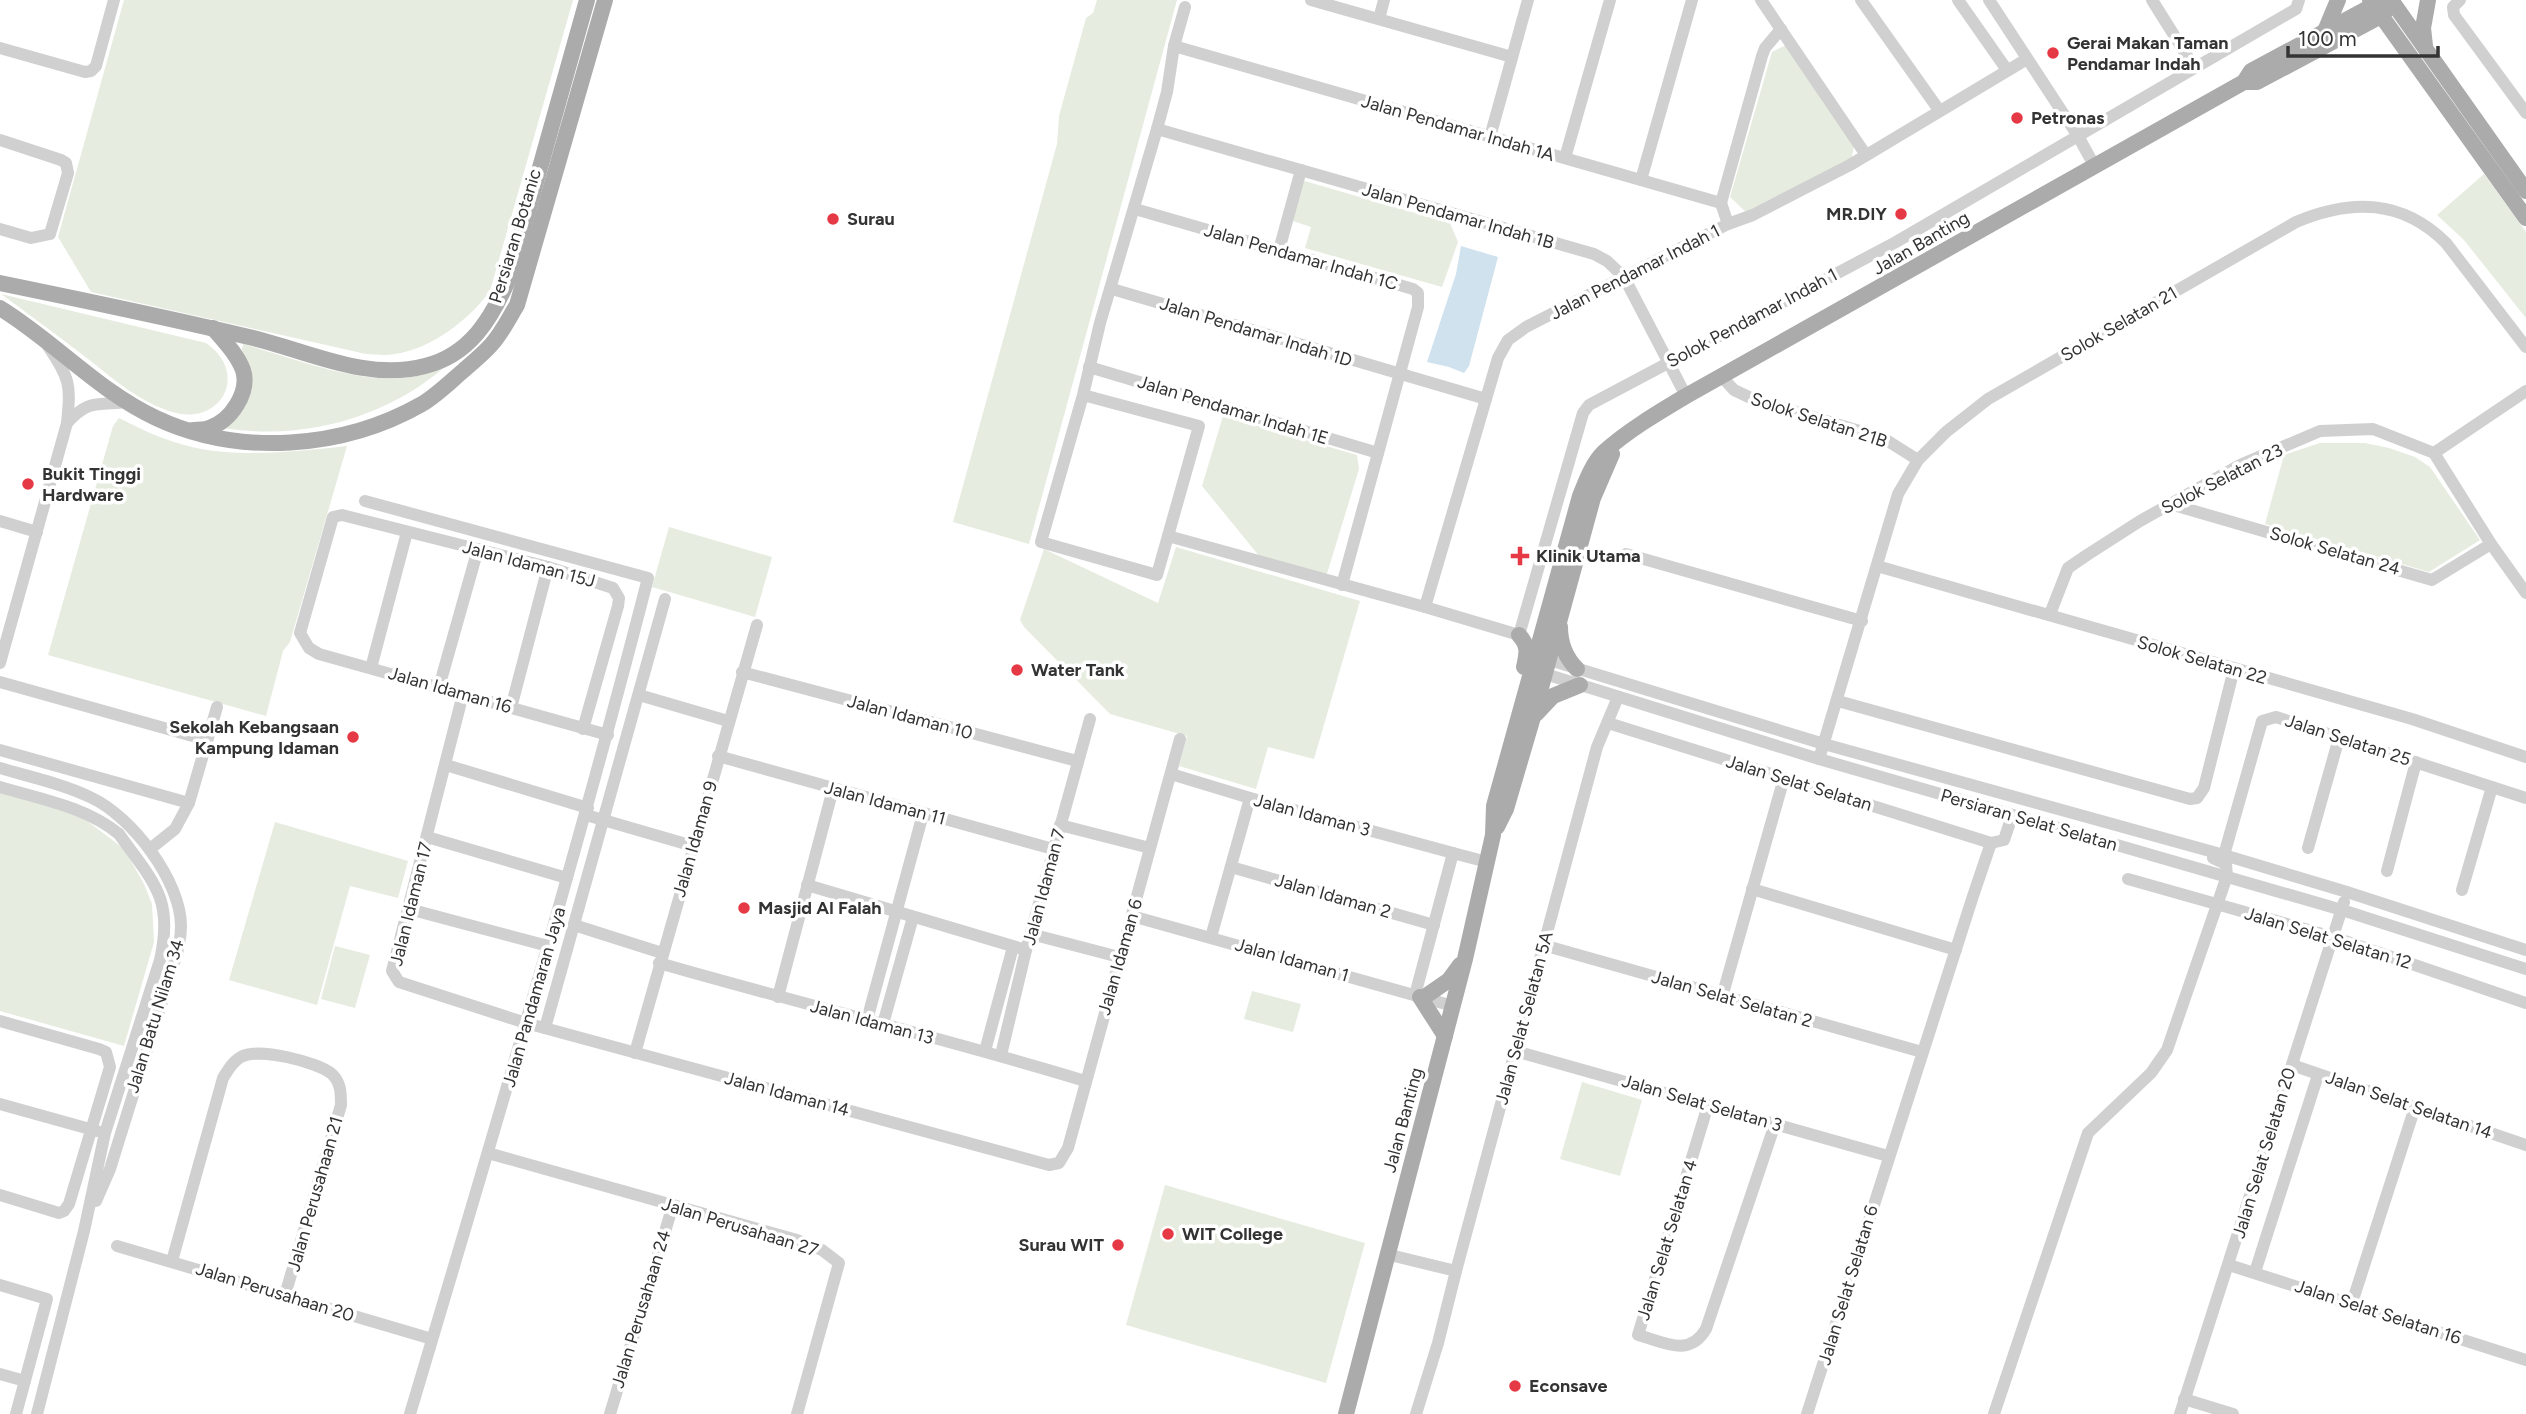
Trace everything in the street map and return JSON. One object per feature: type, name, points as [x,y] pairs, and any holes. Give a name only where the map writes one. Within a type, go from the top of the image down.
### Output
[{"type":"main road","name":"Persiaran Botanic","points":[[0,283],[214,328],[352,366],[381,371],[424,367],[442,361],[463,348],[484,327],[509,278],[587,0]]},
{"type":"main road","name":"Persiaran Botanic","points":[[0,308],[42,336],[125,402],[187,431],[226,441],[289,443],[333,437],[372,427],[424,403],[491,346],[517,305],[606,0]]},
{"type":"main road","points":[[2325,32],[2339,0]]},
{"type":"main road","points":[[2425,50],[2423,28],[2428,0]]},
{"type":"main road","points":[[2395,1],[2425,50],[2526,191]]},
{"type":"main road","name":"Jalan Banting","points":[[1346,1414],[1465,959],[1493,835],[1494,806],[1526,716],[1580,496],[1594,465],[1603,453],[1644,422],[1686,396],[2244,82],[2251,71],[2375,7],[2395,1]]},
{"type":"main road","points":[[2375,7],[2526,218]]},
{"type":"main road","name":"Jalan Banting","points":[[2244,82],[2257,82],[2375,7]]},
{"type":"main road","points":[[187,431],[210,428],[224,420],[240,400],[243,390],[242,369],[214,328]]},
{"type":"main road","name":"Jalan Banting","points":[[1540,665],[1560,614],[1592,498],[1620,441]]},
{"type":"main road","points":[[1519,635],[1526,643],[1528,652],[1519,687],[1526,716],[1578,677],[1563,649],[1560,614]]},
{"type":"main road","points":[[1445,1036],[1419,997],[1449,980],[1465,959]]},
{"type":"street","points":[[0,48],[91,72],[96,66],[114,0]]},
{"type":"street","points":[[1311,0],[1512,57]]},
{"type":"street","points":[[1379,19],[1384,0]]},
{"type":"street","points":[[1490,137],[1528,0]]},
{"type":"street","points":[[1565,158],[1610,0]]},
{"type":"street","points":[[1641,180],[1692,0]]},
{"type":"street","points":[[1761,0],[1866,155]]},
{"type":"street","points":[[1861,0],[1939,110]]},
{"type":"street","points":[[1958,0],[2007,70]]},
{"type":"street","points":[[1990,0],[2078,136],[2095,167]]},
{"type":"street","points":[[2152,0],[2194,68]]},
{"type":"street","name":"Solok Pendamar Indah 1","points":[[1519,635],[1583,413],[1589,405],[1896,242],[2296,9],[2299,0]]},
{"type":"street","points":[[2460,0],[2453,7],[2454,15],[2526,113]]},
{"type":"street","points":[[1083,395],[1199,426],[1157,575],[1041,542],[1167,93],[1174,46],[1185,7]]},
{"type":"street","points":[[1728,224],[1721,203],[1762,56],[1765,48],[1781,29]]},
{"type":"street","name":"Jalan Pendamar Indah 1A","points":[[1174,46],[1721,203]]},
{"type":"street","name":"Jalan Pendamar Indah 1","points":[[1425,607],[1497,358],[1508,340],[1526,327],[1624,276],[1728,224],[1753,215],[1866,155],[2027,59]]},
{"type":"street","name":"Jalan Pendamar Indah 1B","points":[[1157,129],[1594,254],[1624,276],[1686,396]]},
{"type":"street","points":[[0,140],[55,157],[66,163],[68,173],[50,234],[38,238],[0,229]]},
{"type":"street","points":[[1279,250],[1301,170]]},
{"type":"street","name":"Solok Selatan 21","points":[[1819,759],[1898,494],[1918,460],[1946,432],[1988,399],[2296,222],[2314,214],[2355,206],[2398,212],[2433,230],[2526,347]]},
{"type":"street","name":"Jalan Pendamar Indah 1C","points":[[1135,209],[1413,289],[1418,293],[1418,307],[1342,584]]},
{"type":"street","name":"Jalan Pendamar Indah 1D","points":[[1112,289],[1486,399]]},
{"type":"street","points":[[0,663],[67,423],[69,403],[66,375],[42,336]]},
{"type":"street","name":"Jalan Pendamar Indah 1E","points":[[1089,368],[1378,453]]},
{"type":"street","name":"Solok Selatan 21B","points":[[1722,377],[1734,390],[1753,399],[1883,438],[1918,460]]},
{"type":"street","points":[[2526,391],[2434,453],[2491,544],[2526,593]]},
{"type":"street","points":[[67,423],[81,408],[92,404],[125,402]]},
{"type":"street","name":"Solok Selatan 23","points":[[2050,614],[2068,568],[2170,504],[2240,465],[2320,431],[2373,429],[2434,453]]},
{"type":"street","name":"Jalan Pandamaran Jaya","points":[[365,501],[649,578],[587,812],[410,1414]]},
{"type":"street","name":"Solok Selatan 24","points":[[2170,504],[2432,580],[2491,544]]},
{"type":"street","name":"Jalan Idaman 15J","points":[[300,634],[330,522],[337,514],[607,584],[619,598],[583,729]]},
{"type":"street","points":[[0,521],[37,532]]},
{"type":"street","points":[[371,668],[407,532]]},
{"type":"street","points":[[1168,536],[1519,635]]},
{"type":"street","points":[[439,687],[478,549]]},
{"type":"street","points":[[1626,554],[1861,621]]},
{"type":"street","name":"Solok Selatan 22","points":[[1877,566],[2412,719],[2526,757]]},
{"type":"street","points":[[511,708],[548,567]]},
{"type":"street","name":"Jalan Pandamaran Jaya","points":[[545,1028],[665,599]]},
{"type":"street","name":"Jalan Idaman 9","points":[[635,1052],[757,625]]},
{"type":"street","name":"Jalan Idaman 16","points":[[300,634],[313,651],[608,736]]},
{"type":"street","name":"Persiaran Selat Selatan","points":[[1540,665],[2224,855],[2526,950]]},
{"type":"street","points":[[1838,701],[2190,799],[2197,798],[2204,788],[2234,669]]},
{"type":"street","name":"Jalan Idaman 10","points":[[742,671],[1077,761]]},
{"type":"street","name":"Persiaran Selat Selatan","points":[[1578,677],[1618,697],[1819,759],[2342,910],[2526,969]]},
{"type":"street","points":[[0,682],[207,740]]},
{"type":"street","name":"Jalan Idaman 17","points":[[463,694],[393,971],[399,982],[526,1023]]},
{"type":"street","points":[[639,695],[728,720]]},
{"type":"street","name":"Jalan Selat Selatan 5A","points":[[1416,1414],[1438,1343],[1597,747],[1618,697]]},
{"type":"street","points":[[150,849],[175,829],[189,803],[217,707]]},
{"type":"street","name":"Jalan Selatan 25","points":[[2224,855],[2262,721],[2276,717],[2526,798]]},
{"type":"street","name":"Jalan Idaman 7","points":[[1001,1055],[1026,950],[1090,719]]},
{"type":"street","name":"Jalan Selat Selatan","points":[[1608,723],[1991,843]]},
{"type":"street","points":[[2308,848],[2339,737]]},
{"type":"street","name":"Jalan Idaman 6","points":[[1049,1165],[1059,1163],[1064,1157],[1180,739]]},
{"type":"street","points":[[0,750],[189,803]]},
{"type":"street","name":"Jalan Idaman 11","points":[[718,756],[1053,849]]},
{"type":"street","points":[[2387,871],[2416,762]]},
{"type":"street","points":[[446,765],[587,812],[605,821],[693,846]]},
{"type":"street","name":"Jalan Batu Nilam 34","points":[[0,768],[93,798],[131,827],[150,849],[172,888],[181,925],[180,945],[110,1169],[84,1231]]},
{"type":"street","name":"Jalan Idaman 3","points":[[1171,774],[1487,862]]},
{"type":"street","points":[[1722,997],[1784,778]]},
{"type":"street","name":"Jalan Batu Nilam 34","points":[[0,787],[86,813],[119,834],[150,878],[165,910],[164,941],[137,1037],[105,1133],[84,1231],[37,1414]]},
{"type":"street","points":[[2462,890],[2492,787]]},
{"type":"street","points":[[778,997],[833,789]]},
{"type":"street","points":[[1211,937],[1250,798]]},
{"type":"street","points":[[867,1020],[923,814]]},
{"type":"street","points":[[1991,843],[2004,840],[2012,816]]},
{"type":"street","points":[[1060,825],[1150,848]]},
{"type":"street","points":[[119,834],[150,849]]},
{"type":"street","points":[[427,837],[567,878]]},
{"type":"street","name":"Jalan Selat Selatan 6","points":[[1807,1414],[1991,843]]},
{"type":"street","points":[[1994,1414],[2088,1133],[2151,1073],[2166,1050],[2227,876],[2228,868],[2223,862],[2195,853],[2184,844]]},
{"type":"street","points":[[150,849],[150,878]]},
{"type":"street","points":[[1419,997],[1453,853]]},
{"type":"street","name":"Jalan Idaman 2","points":[[1231,867],[1434,925]]},
{"type":"street","name":"Jalan Selat Selatan 12","points":[[2128,879],[2333,937],[2526,1003]]},
{"type":"street","points":[[807,886],[1026,950]]},
{"type":"street","points":[[1752,889],[1956,950]]},
{"type":"street","name":"Jalan Selat Selatan 20","points":[[2180,1414],[2347,892]]},
{"type":"street","points":[[409,909],[548,946]]},
{"type":"street","name":"Jalan Idaman 1","points":[[1132,916],[1452,1006]]},
{"type":"street","points":[[883,1024],[913,917]]},
{"type":"street","name":"Jalan Idaman 13","points":[[573,925],[778,997],[1001,1055],[1085,1081]]},
{"type":"street","points":[[1031,934],[1119,957]]},
{"type":"street","name":"Jalan Selat Selatan 2","points":[[1543,945],[1922,1052]]},
{"type":"street","name":"Jalan Idaman 7","points":[[985,1051],[1013,947]]},
{"type":"street","points":[[0,1021],[106,1052],[110,1066],[69,1204],[64,1211],[59,1213],[0,1195]]},
{"type":"street","name":"Jalan Idaman 14","points":[[526,1023],[1049,1165]]},
{"type":"street","name":"Jalan Selat Selatan 3","points":[[1515,1051],[1888,1156]]},
{"type":"street","name":"Jalan Perusahaan 21","points":[[172,1261],[223,1078],[230,1066],[241,1057],[264,1052],[321,1067],[338,1081],[341,1105],[285,1295]]},
{"type":"street","name":"Jalan Selat Selatan 14","points":[[2292,1065],[2526,1145]]},
{"type":"street","points":[[2255,1272],[2318,1075]]},
{"type":"street","points":[[0,1104],[114,1134],[126,1101],[134,1089]]},
{"type":"street","name":"Jalan Selat Selatan 4","points":[[1708,1105],[1638,1335],[1684,1347],[1700,1340],[1775,1124]]},
{"type":"street","points":[[2352,1303],[2415,1107]]},
{"type":"street","points":[[105,1133],[110,1148],[110,1169]]},
{"type":"street","name":"Jalan Perusahaan 27","points":[[488,1153],[797,1240],[822,1250],[839,1263],[797,1414]]},
{"type":"street","name":"Jalan Perusahaan 24","points":[[610,1414],[673,1205]]},
{"type":"street","name":"Jalan Perusahaan 20","points":[[117,1246],[432,1339]]},
{"type":"street","points":[[1386,1254],[1456,1271]]},
{"type":"street","name":"Jalan Selat Selatan 16","points":[[2229,1265],[2526,1360]]},
{"type":"street","points":[[0,1285],[47,1299],[16,1414]]},
{"type":"street","points":[[0,1374],[25,1381]]},
{"type":"street","points":[[2185,1399],[2233,1414]]},
{"type":"shaded area","points":[[124,0],[573,0],[490,291],[481,302],[448,332],[435,340],[409,351],[384,355],[366,354],[91,292],[58,237]]},
{"type":"shaded area","points":[[1097,0],[1177,0],[1029,544],[953,522],[1057,144],[1059,116],[1086,18],[1093,13]]},
{"type":"shaded area","points":[[1786,45],[1854,146],[1851,161],[1748,214],[1730,197],[1772,52]]},
{"type":"shaded area","points":[[2484,174],[2526,232],[2526,318],[2464,240],[2437,215]]},
{"type":"shaded area","points":[[1301,180],[1450,223],[1458,242],[1442,287],[1305,248],[1311,227],[1290,220]]},
{"type":"shaded area","points":[[1,294],[206,343],[219,356],[226,369],[228,383],[223,395],[215,406],[187,415],[156,406],[122,385]]},
{"type":"shaded area","points":[[243,344],[327,369],[370,377],[416,376],[447,365],[398,399],[343,421],[284,431],[224,428],[248,369],[242,350]]},
{"type":"shaded area","points":[[1223,416],[1357,455],[1359,469],[1326,577],[1260,557],[1202,486]]},
{"type":"shaded area","points":[[119,418],[167,440],[216,451],[260,453],[347,446],[290,642],[283,651],[266,716],[48,655],[113,426]]},
{"type":"shaded area","points":[[2320,443],[2365,443],[2415,457],[2430,467],[2480,540],[2429,572],[2265,524],[2284,455]]},
{"type":"shaded area","points":[[669,527],[772,557],[755,617],[652,587]]},
{"type":"shaded area","points":[[1176,547],[1360,601],[1314,759],[1268,747],[1256,789],[1179,766],[1187,736],[1110,714],[1020,620],[1044,549],[1158,603]]},
{"type":"shaded area","points":[[0,791],[78,814],[124,849],[144,884],[152,904],[154,942],[124,1046],[0,1011]]},
{"type":"shaded area","points":[[275,822],[408,861],[398,898],[350,886],[317,1005],[229,980]]},
{"type":"shaded area","points":[[335,946],[370,955],[355,1008],[321,999]]},
{"type":"shaded area","points":[[1252,991],[1301,1004],[1293,1032],[1244,1019]]},
{"type":"shaded area","points":[[1582,1082],[1642,1100],[1620,1176],[1560,1159]]},
{"type":"shaded area","points":[[1165,1185],[1365,1243],[1326,1383],[1126,1325]]},
{"type":"water","points":[[1461,246],[1498,257],[1469,366],[1464,373],[1427,362],[1456,274]]},
{"type":"place","name":"Gerai Makan Taman Pendamar Indah","points":[[2053,53]]},
{"type":"place","name":"Petronas","points":[[2017,118]]},
{"type":"place","name":"MR.DIY","points":[[1901,214]]},
{"type":"place","name":"Surau","points":[[833,219]]},
{"type":"place","name":"Bukit Tinggi Hardware","points":[[28,484]]},
{"type":"place","name":"Klinik Utama","points":[[1520,556]]},
{"type":"place","name":"Water Tank","points":[[1017,670]]},
{"type":"place","name":"Sekolah Kebangsaan Kampung Idaman","points":[[353,737]]},
{"type":"place","name":"Masjid Al Falah","points":[[744,908]]},
{"type":"place","name":"WIT College","points":[[1168,1234]]},
{"type":"place","name":"Surau WIT","points":[[1118,1245]]},
{"type":"place","name":"Econsave","points":[[1515,1386]]}]
